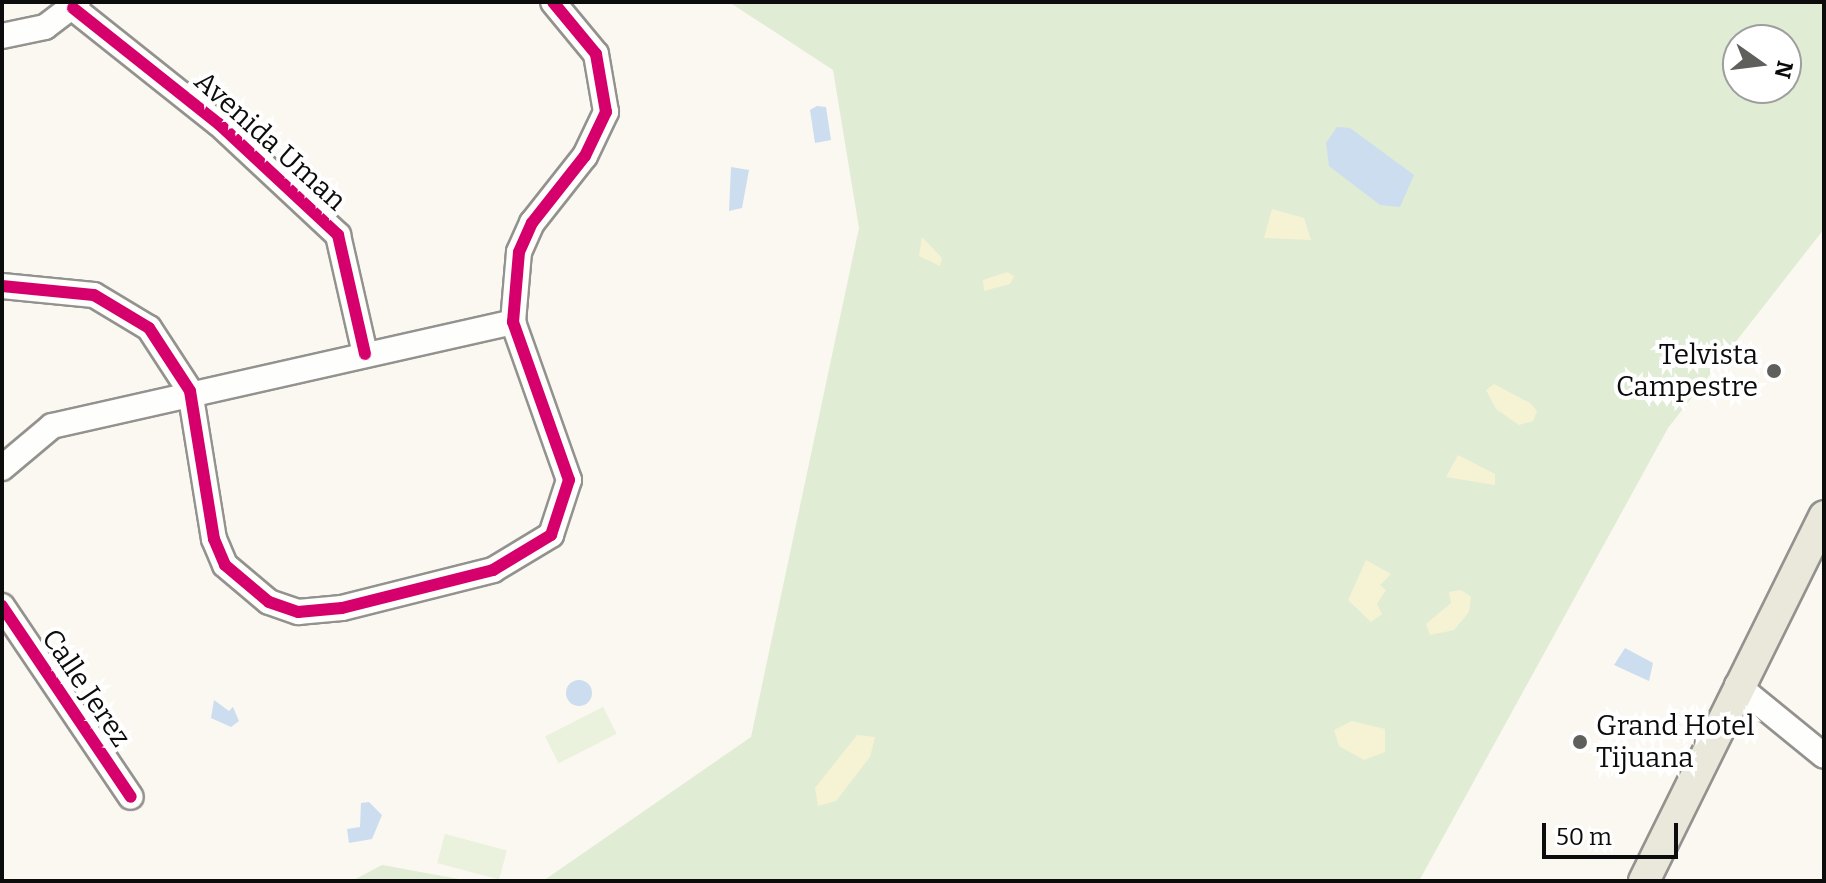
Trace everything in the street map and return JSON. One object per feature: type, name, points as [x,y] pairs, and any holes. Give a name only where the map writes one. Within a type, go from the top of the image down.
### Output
[{"type":"main road","points":[[1646,880],[1737,685],[1824,516]]},
{"type":"street","points":[[2,286],[94,295],[149,328],[190,391],[214,539],[225,565],[269,602],[298,612],[342,608],[493,570],[551,535],[569,480],[513,322],[519,252],[532,223],[585,156],[606,112],[596,54],[553,2]]},
{"type":"street","points":[[2,36],[45,27],[75,5]]},
{"type":"street","name":"Avenida Uman","points":[[75,5],[230,134],[338,235],[365,354]]},
{"type":"street","points":[[2,468],[52,426],[190,391],[513,322]]},
{"type":"street","name":"Calle Jerez","points":[[2,606],[131,797]]},
{"type":"street","points":[[1737,685],[1824,756]]},
{"type":"green space","points":[[729,2],[1824,2],[1824,229],[1668,428],[1419,881],[543,881],[751,737],[859,228],[833,70]]},
{"type":"green space","points":[[603,707],[617,734],[559,763],[545,737]]},
{"type":"green space","points":[[445,834],[507,851],[499,880],[437,863]]},
{"type":"green space","points":[[382,865],[470,881],[352,881]]},
{"type":"sand","points":[[1272,209],[1304,218],[1311,240],[1264,238]]},
{"type":"sand","points":[[922,237],[942,258],[940,266],[919,256]]},
{"type":"sand","points":[[1007,272],[1014,276],[1010,284],[984,291],[983,280]]},
{"type":"sand","points":[[1494,384],[1530,403],[1537,411],[1533,421],[1519,425],[1496,409],[1486,390]]},
{"type":"sand","points":[[1458,455],[1495,474],[1495,485],[1446,477]]},
{"type":"sand","points":[[1366,560],[1391,574],[1380,585],[1386,590],[1377,604],[1382,614],[1371,622],[1348,600]]},
{"type":"sand","points":[[1461,590],[1471,597],[1469,612],[1454,630],[1430,635],[1426,624],[1451,603],[1449,592]]},
{"type":"sand","points":[[1352,721],[1385,729],[1385,752],[1364,760],[1339,746],[1334,730]]},
{"type":"sand","points":[[857,735],[875,737],[870,757],[836,801],[818,806],[815,788]]},
{"type":"water","points":[[817,106],[826,107],[831,140],[815,143],[810,110]]},
{"type":"water","points":[[1337,127],[1350,128],[1414,175],[1400,207],[1380,205],[1329,166],[1326,143]]},
{"type":"water","points":[[731,167],[749,170],[742,208],[729,211]]},
{"type":"water","points":[[1625,648],[1653,663],[1649,681],[1614,665]]},
{"type":"water","points":[[579,680],[588,684],[592,693],[588,702],[579,706],[570,702],[566,693],[570,684]]},
{"type":"water","points":[[214,700],[229,711],[233,707],[239,721],[231,727],[211,718]]},
{"type":"water","points":[[369,802],[382,815],[372,839],[349,843],[347,829],[360,827],[361,803]]},
{"type":"cycle path","points":[[2,286],[94,295],[149,328],[190,391],[214,539],[225,565],[269,602],[298,612],[342,608],[493,570],[551,535],[569,480],[513,322],[519,252],[532,223],[585,156],[606,112],[596,54],[553,2]]},
{"type":"cycle path","points":[[73,8],[219,124],[338,235],[365,354]]},
{"type":"cycle path","points":[[2,606],[131,797]]},
{"type":"place","name":"Telvista Campestre","points":[[1774,371]]},
{"type":"place","name":"Grand Hotel Tijuana","points":[[1580,742]]}]
